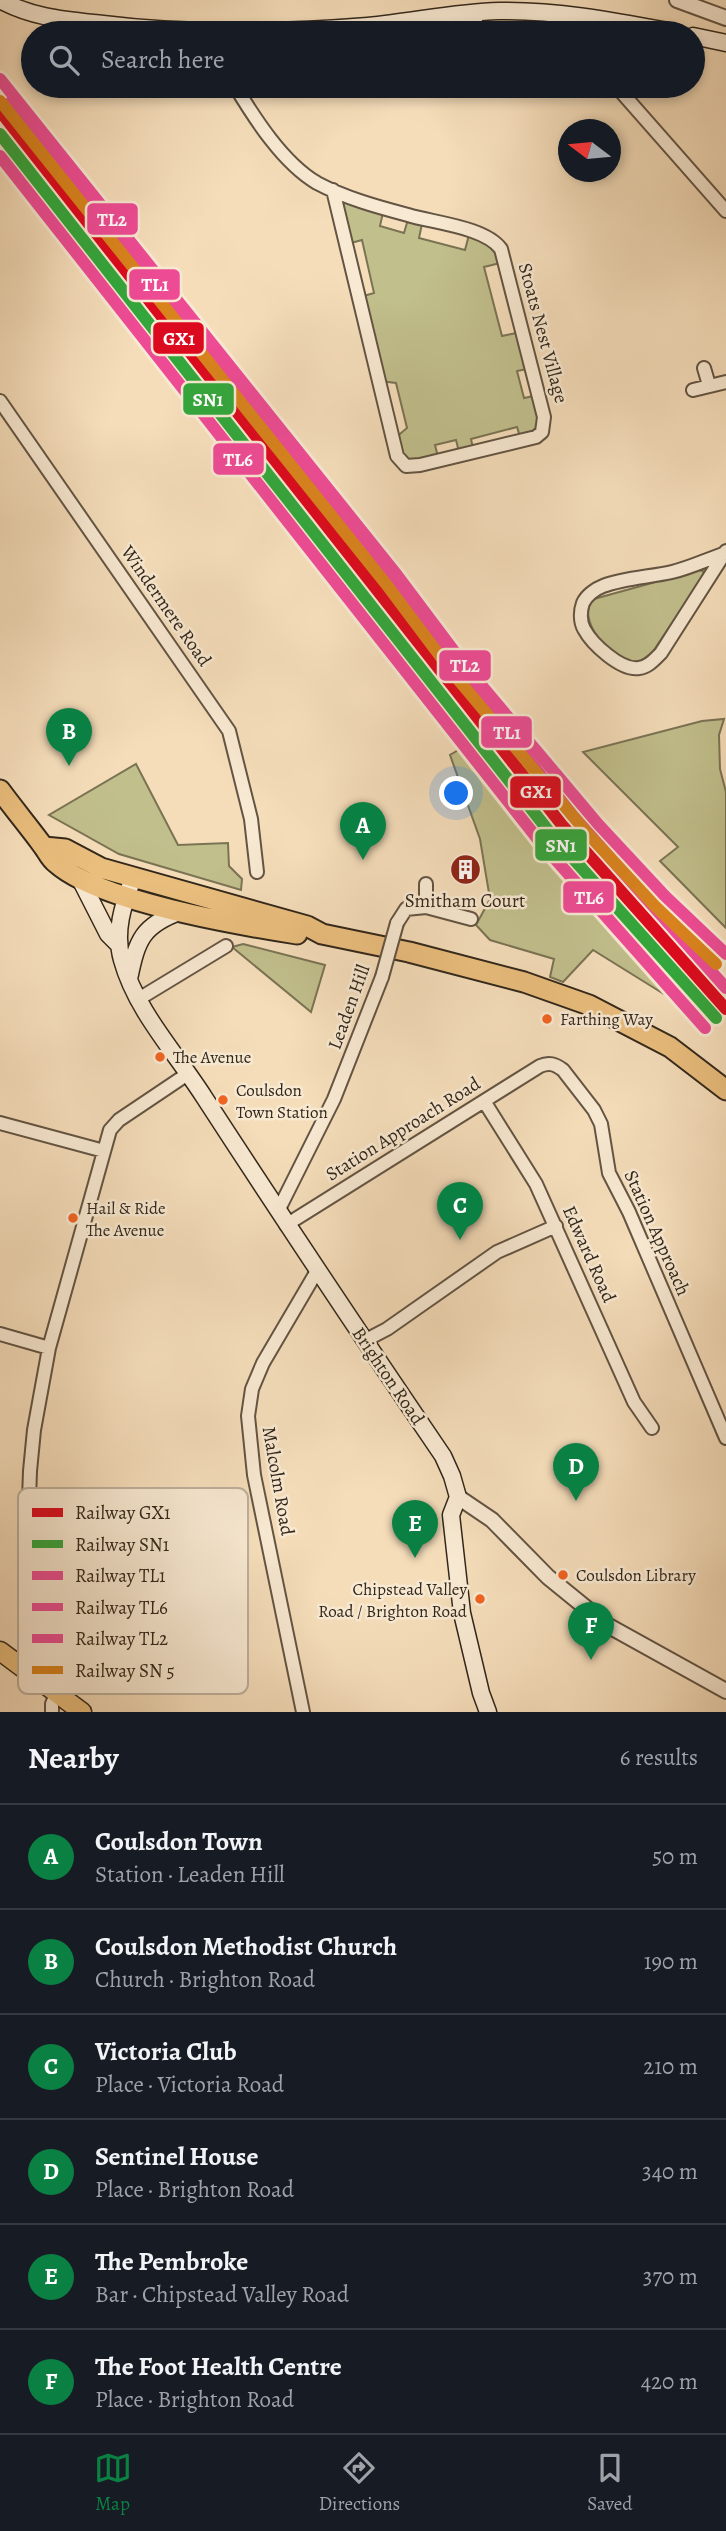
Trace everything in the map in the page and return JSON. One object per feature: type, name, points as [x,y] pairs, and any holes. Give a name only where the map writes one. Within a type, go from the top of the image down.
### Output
[{"type":"highway","name":"Brighton Road","points":[[0,790],[55,863],[79,877]]},
{"type":"highway","points":[[44,847],[65,849],[130,887],[182,911],[261,928],[305,935],[321,934],[409,952],[524,982],[589,1004],[670,1048],[726,1090]]},
{"type":"highway","points":[[79,877],[307,926],[321,934]]},
{"type":"main road","points":[[1,0],[22,12],[75,21]]},
{"type":"main road","points":[[422,21],[478,12],[556,13],[614,21]]},
{"type":"main road","points":[[705,39],[726,43]]},
{"type":"main road","name":"Brighton Road","points":[[79,877],[107,934],[119,945]]},
{"type":"main road","name":"Brighton Road","points":[[130,887],[118,932],[119,945],[138,1000],[189,1073],[286,1225],[443,1455],[458,1497]]},
{"type":"main road","points":[[129,979],[142,935],[152,925],[182,911]]},
{"type":"main road","points":[[458,1497],[451,1515],[462,1613],[488,1712]]},
{"type":"main road","points":[[0,1651],[18,1665]]},
{"type":"main road","points":[[54,1703],[82,1712]]},
{"type":"street","points":[[677,0],[692,3],[726,18]]},
{"type":"street","points":[[475,21],[478,12]]},
{"type":"street","points":[[556,13],[562,21]]},
{"type":"street","name":"Stoats Nest Village","points":[[243,98],[269,137],[314,181],[397,212],[487,236],[496,241],[501,249],[544,416],[542,432],[536,437],[420,466],[406,466],[397,456],[333,190]]},
{"type":"street","points":[[626,98],[726,211]]},
{"type":"street","points":[[704,368],[709,385]]},
{"type":"street","points":[[693,390],[726,383]]},
{"type":"street","name":"Windermere Road","points":[[0,401],[229,731],[251,818],[248,854],[257,872]]},
{"type":"street","points":[[724,552],[651,664],[628,668],[617,663],[582,627],[581,612],[584,601],[603,586],[674,572],[724,552]]},
{"type":"street","points":[[426,884],[426,907],[471,919]]},
{"type":"street","name":"Leaden Hill","points":[[278,1211],[334,1099],[382,977],[397,923],[406,909],[426,907]]},
{"type":"street","points":[[138,1000],[226,946]]},
{"type":"street","name":"Station Approach","points":[[540,1066],[552,1064],[563,1070],[594,1110],[605,1140],[609,1173],[629,1212],[726,1438]]},
{"type":"street","name":"Station Approach Road","points":[[286,1225],[540,1066]]},
{"type":"street","points":[[29,1488],[34,1430],[49,1348],[112,1125],[189,1073]]},
{"type":"street","name":"Edward Road","points":[[484,1101],[536,1184],[634,1402],[652,1428]]},
{"type":"street","points":[[0,1123],[104,1151]]},
{"type":"street","points":[[364,1341],[387,1329],[497,1252],[556,1226]]},
{"type":"street","name":"Malcolm Road","points":[[303,1712],[254,1475],[248,1416],[253,1389],[263,1363],[317,1271]]},
{"type":"street","points":[[0,1334],[49,1348]]},
{"type":"street","points":[[458,1497],[492,1520],[548,1577],[607,1625],[726,1691]]},
{"type":"shaded area","points":[[333,190],[384,208],[380,226],[404,233],[409,216],[423,219],[419,238],[465,250],[470,231],[487,236],[504,262],[484,267],[502,336],[521,332],[532,368],[517,371],[524,398],[538,395],[544,426],[521,440],[517,427],[471,439],[474,453],[460,456],[456,440],[435,445],[439,461],[406,466],[394,439],[407,428],[396,383],[380,381],[360,297],[374,293],[362,240],[347,244]]},
{"type":"shaded area","points":[[703,571],[704,575],[650,656],[642,661],[635,663],[617,656],[607,648],[592,628],[589,607],[594,599]]},
{"type":"shaded area","points":[[724,719],[719,735],[720,769],[726,792],[726,928],[660,861],[678,847],[583,752],[702,721]]},
{"type":"shaded area","points":[[472,742],[696,1014],[593,950],[563,982],[550,977],[554,959],[490,940],[476,925],[490,899],[480,839],[450,755]]},
{"type":"shaded area","points":[[136,764],[178,845],[228,843],[229,866],[242,879],[241,890],[119,854],[49,815]]},
{"type":"shaded area","points":[[243,944],[325,965],[311,1012],[232,947]]},
{"type":"rail line","name":"TL2","points":[[0,79],[397,575],[466,667],[598,824],[665,896],[726,954]]},
{"type":"rail line","name":"TL1","points":[[11,102],[573,816],[726,988]]},
{"type":"rail line","name":"GX1","points":[[0,111],[562,825],[726,1009]]},
{"type":"rail line","name":"SN1","points":[[0,134],[551,834],[716,1018]]},
{"type":"rail line","name":"TL6","points":[[0,156],[540,842],[705,1028]]},
{"type":"transit line","points":[[0,101],[386,584],[455,676],[588,834],[655,906],[716,964]]},
{"type":"place","name":"Coulsdon Methodist Church","points":[[69,766]]},
{"type":"place","name":"Coulsdon Town","points":[[363,860]]},
{"type":"place","name":"Smitham Court","points":[[465,870]]},
{"type":"place","name":"Farthing Way","points":[[547,1019]]},
{"type":"place","name":"The Avenue","points":[[160,1057]]},
{"type":"place","name":"Coulsdon Town Station","points":[[223,1100]]},
{"type":"place","name":"Hail & Ride The Avenue","points":[[73,1218]]},
{"type":"place","name":"Victoria Club","points":[[460,1240]]},
{"type":"place","name":"Sentinel House","points":[[576,1501]]},
{"type":"place","name":"The Pembroke","points":[[415,1558]]},
{"type":"place","name":"Coulsdon Library","points":[[563,1575]]},
{"type":"place","name":"Chipstead Valley Road / Brighton Road","points":[[480,1599]]},
{"type":"place","name":"The Foot Health Centre","points":[[591,1660]]}]
